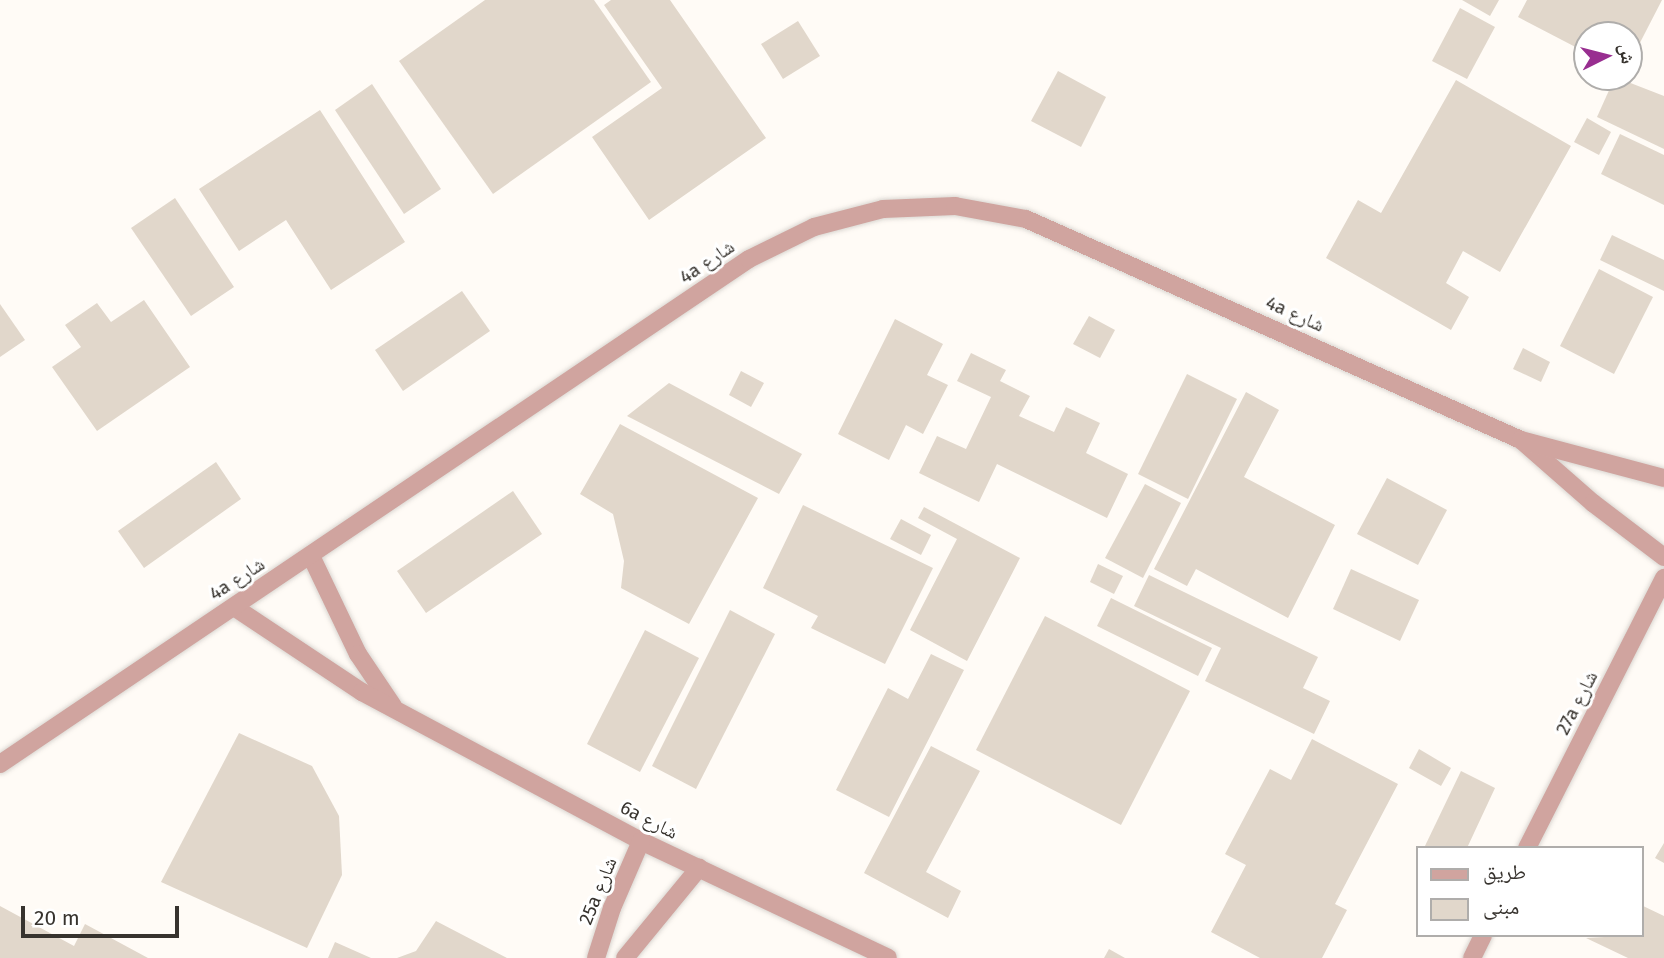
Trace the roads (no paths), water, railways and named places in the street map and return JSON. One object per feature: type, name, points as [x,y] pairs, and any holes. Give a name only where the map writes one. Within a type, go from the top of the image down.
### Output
[{"type":"street","name":"4a شارع","points":[[0,764],[749,259],[814,227],[883,209],[955,206],[1026,219],[1521,440],[1664,478]]},
{"type":"street","name":"4a شارع","points":[[1521,440],[1592,503],[1664,557]]},
{"type":"street","name":"6a شارع","points":[[312,556],[358,654],[395,709]]},
{"type":"street","name":"27a شارع","points":[[1528,846],[1664,578]]},
{"type":"street","name":"6a شارع","points":[[233,607],[333,675],[641,841],[888,958]]},
{"type":"street","name":"25a شارع","points":[[596,958],[612,908],[641,841]]},
{"type":"street","points":[[625,958],[699,868]]},
{"type":"street","points":[[1472,958],[1482,937]]}]
